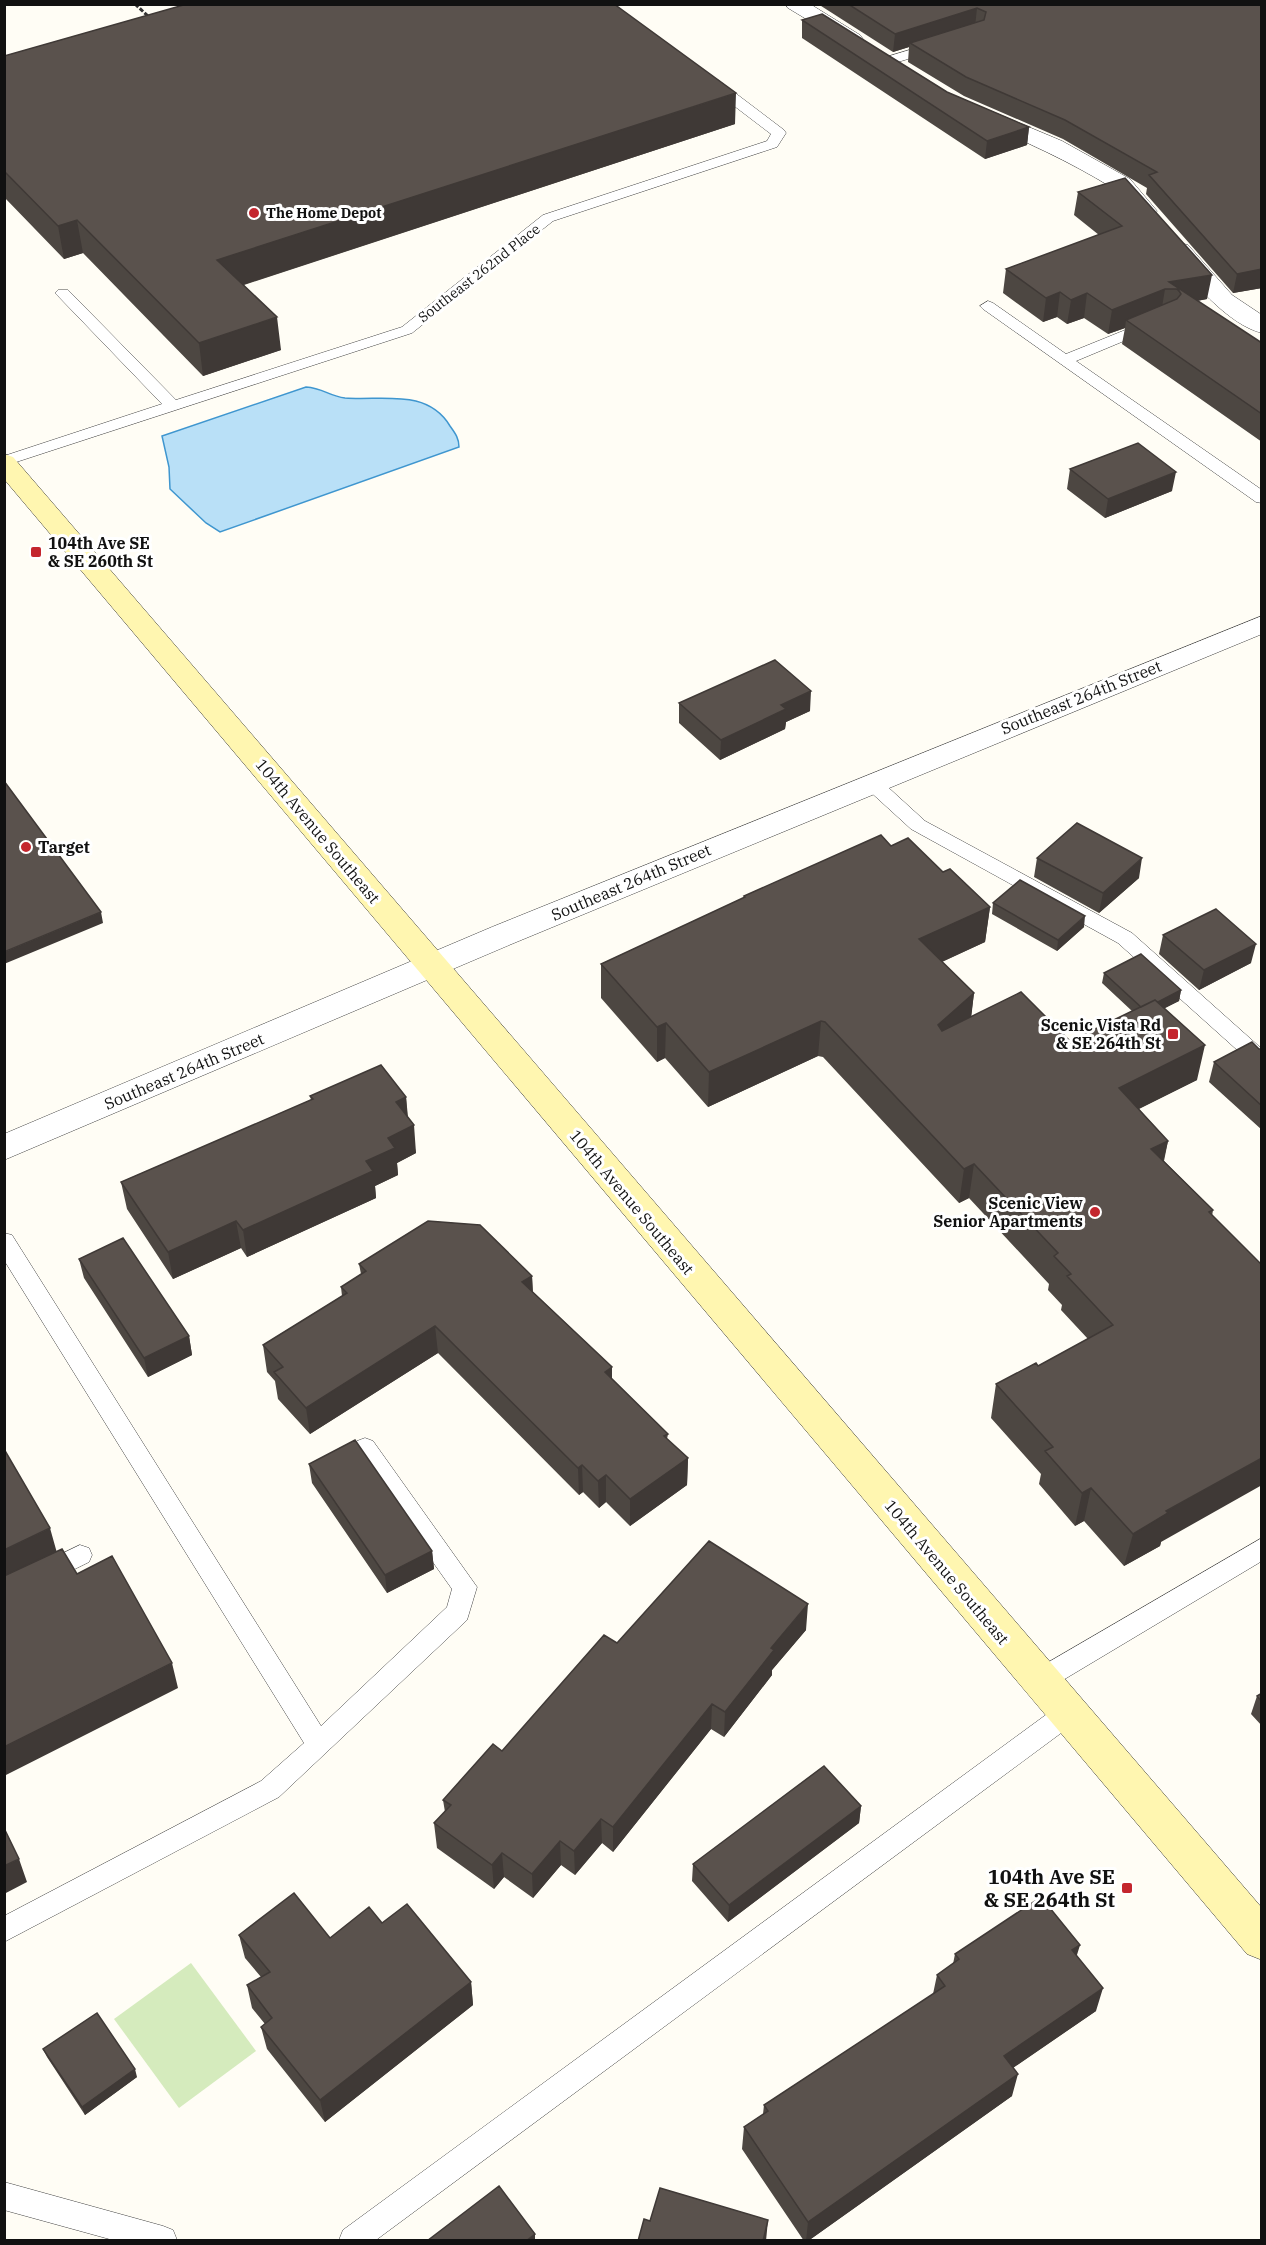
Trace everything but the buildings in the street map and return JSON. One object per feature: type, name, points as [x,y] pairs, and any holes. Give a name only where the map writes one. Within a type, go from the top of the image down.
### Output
[{"type":"street","points":[[795,4],[907,73]]},
{"type":"street","points":[[965,107],[1054,146],[1122,184],[1224,300],[1262,326]]},
{"type":"street","name":"104th Avenue Southeast","points":[[4,462],[1067,1714],[1262,1940]]},
{"type":"street","name":"Southeast 264th Street","points":[[4,1148],[431,966],[1262,624]]},
{"type":"lane","points":[[888,61],[954,40]]},
{"type":"lane","name":"Southeast 262nd Place","points":[[4,462],[407,330],[548,218],[772,144],[779,133],[703,76]]},
{"type":"lane","points":[[63,292],[173,406]]},
{"type":"lane","points":[[988,306],[1262,498]]},
{"type":"lane","points":[[1064,360],[1167,318]]},
{"type":"lane","points":[[872,783],[918,825],[1125,938],[1262,1061]]},
{"type":"lane","points":[[4,1241],[319,1745]]},
{"type":"lane","points":[[4,1930],[270,1789],[458,1613],[465,1587],[365,1448]]},
{"type":"lane","points":[[1040,1681],[1262,1548]]},
{"type":"lane","points":[[4,1593],[80,1555]]},
{"type":"lane","points":[[353,2241],[1067,1714]]},
{"type":"lane","points":[[4,2196],[163,2241]]},
{"type":"path","points":[[135,4],[154,22]]},
{"type":"green space","points":[[191,1963],[256,2051],[179,2108],[114,2019]]},
{"type":"water","points":[[306,387],[345,398],[403,399],[429,406],[450,426],[455,433],[459,447],[220,532],[206,523],[170,489],[169,467],[162,436]]},
{"type":"place","name":"The Home Depot","points":[[254,213]]},
{"type":"place","name":"104th Ave SE & SE 260th St","points":[[36,552]]},
{"type":"place","name":"Target","points":[[26,847]]},
{"type":"place","name":"Scenic Vista Rd & SE 264th St","points":[[1173,1034]]},
{"type":"place","name":"Scenic View Senior Apartments","points":[[1095,1212]]},
{"type":"place","name":"104th Ave SE & SE 264th St","points":[[1127,1888]]}]
